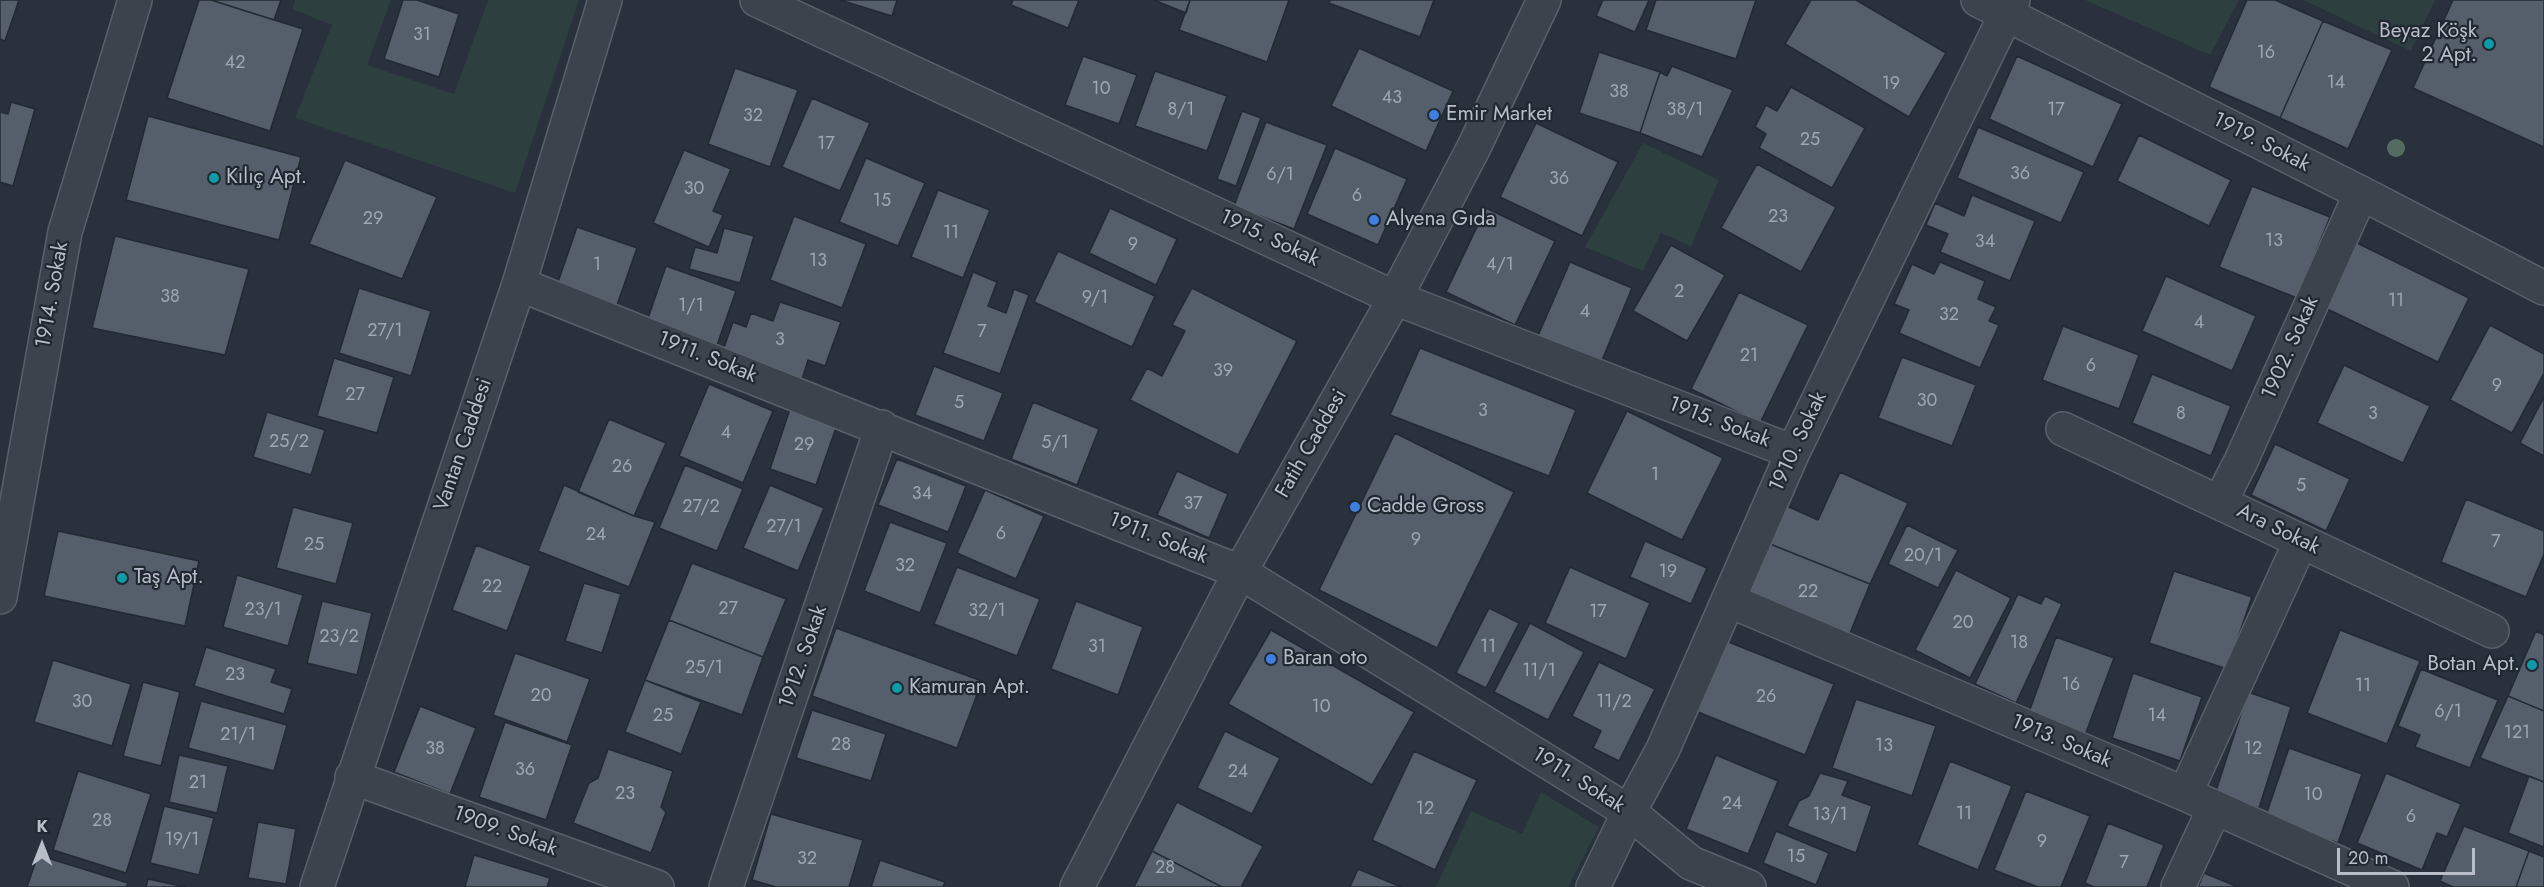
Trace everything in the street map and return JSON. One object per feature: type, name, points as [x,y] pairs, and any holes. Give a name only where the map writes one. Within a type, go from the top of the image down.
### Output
[{"type":"street","name":"1914. Sokak","points":[[0,595],[65,232],[135,0]]},
{"type":"street","name":"Vantan Caddesi","points":[[317,887],[519,284],[605,0]]},
{"type":"street","name":"1915. Sokak","points":[[757,0],[1395,298],[1793,452]]},
{"type":"street","name":"Fatih Caddesi","points":[[1077,887],[1240,572],[1395,298],[1474,147],[1544,0]]},
{"type":"street","name":"1919. Sokak","points":[[1999,5],[2544,288]]},
{"type":"street","name":"1910. Sokak","points":[[1593,887],[1629,812],[1663,749],[1793,452],[1999,5]]},
{"type":"street","name":"1902. Sokak","points":[[2220,502],[2241,461],[2361,193]]},
{"type":"street","name":"1911. Sokak","points":[[519,284],[882,427],[1240,572],[1629,812],[1691,863],[1749,887]]},
{"type":"street","name":"1912. Sokak","points":[[726,887],[882,427]]},
{"type":"street","name":"Ara Sokak","points":[[2063,429],[2492,631]]},
{"type":"street","points":[[2185,794],[2301,542]]},
{"type":"street","name":"1913. Sokak","points":[[1728,600],[2185,794],[2392,887]]},
{"type":"street","name":"1909. Sokak","points":[[352,777],[657,887]]},
{"type":"street","points":[[2178,887],[2215,807]]},
{"type":"shaded area","points":[[295,0],[391,0],[367,65],[454,94],[488,0],[579,0],[515,193],[295,118],[332,25],[292,9]]},
{"type":"shaded area","points":[[2085,0],[2239,0],[2210,55]]},
{"type":"shaded area","points":[[2303,0],[2435,0],[2411,51]]},
{"type":"shaded area","points":[[1643,143],[1719,180],[1691,246],[1661,233],[1643,271],[1585,247]]},
{"type":"shaded area","points":[[1541,792],[1599,827],[1568,887],[1436,887],[1471,811],[1522,834]]},
{"type":"building","points":[[0,0],[19,0],[5,41],[0,39]]},
{"type":"building","points":[[199,0],[211,0],[303,29],[270,131],[167,98]]},
{"type":"building","points":[[211,0],[281,0],[274,20]]},
{"type":"building","points":[[403,0],[417,0],[459,14],[439,77],[384,59]]},
{"type":"building","points":[[840,0],[897,0],[892,16]]},
{"type":"building","points":[[1013,0],[1079,0],[1068,28],[1011,5]]},
{"type":"building","points":[[1154,0],[1190,0],[1186,13]]},
{"type":"building","points":[[1190,0],[1289,0],[1267,62],[1179,30]]},
{"type":"building","points":[[1330,0],[1434,0],[1420,37],[1329,3]]},
{"type":"building","points":[[1603,0],[1649,0],[1635,32],[1596,16]]},
{"type":"building","points":[[1656,0],[1756,0],[1736,59],[1646,30]]},
{"type":"building","points":[[1811,0],[1856,0],[1946,53],[1909,117],[1785,44]]},
{"type":"building","points":[[2247,0],[2275,0],[2323,21],[2280,118],[2209,87]]},
{"type":"building","name":"Beyaz Köşk 2 Apt.","points":[[2453,0],[2544,0],[2544,147],[2413,88]]},
{"type":"building","points":[[2323,21],[2392,50],[2348,149],[2280,118]]},
{"type":"building","points":[[1359,48],[1453,91],[1426,151],[1331,106]]},
{"type":"building","points":[[1599,52],[1660,72],[1640,133],[1579,113]]},
{"type":"building","points":[[1083,56],[1137,75],[1119,124],[1065,105]]},
{"type":"building","points":[[2017,56],[2122,104],[2093,167],[1989,119]]},
{"type":"building","points":[[1672,66],[1733,90],[1702,157],[1640,133],[1660,72],[1667,76]]},
{"type":"building","points":[[735,68],[798,90],[770,167],[708,144]]},
{"type":"building","points":[[1155,71],[1227,96],[1207,151],[1135,126]]},
{"type":"building","points":[[1791,87],[1865,128],[1832,188],[1759,148],[1766,134],[1755,127],[1766,105],[1777,111]]},
{"type":"building","points":[[812,98],[870,123],[840,191],[782,167]]},
{"type":"building","points":[[11,102],[35,109],[13,186],[0,182],[0,112],[8,114]]},
{"type":"building","points":[[1242,111],[1261,118],[1236,186],[1217,179]]},
{"type":"building","name":"Kılıç Apt.","points":[[148,116],[301,157],[279,240],[126,200]]},
{"type":"building","points":[[1266,122],[1327,145],[1294,229],[1234,206]]},
{"type":"building","points":[[1536,123],[1618,162],[1582,236],[1500,197]]},
{"type":"building","points":[[1978,127],[2084,172],[2061,223],[1957,178]]},
{"type":"building","points":[[2139,135],[2231,180],[2209,226],[2117,181]]},
{"type":"building","points":[[1335,148],[1407,179],[1378,245],[1307,214]]},
{"type":"building","points":[[684,150],[731,169],[713,211],[723,215],[709,247],[653,223]]},
{"type":"building","points":[[866,158],[925,183],[898,246],[839,222]]},
{"type":"building","points":[[345,160],[437,197],[402,279],[309,244]]},
{"type":"building","points":[[1757,164],[1836,207],[1801,272],[1721,228]]},
{"type":"building","points":[[2252,186],[2330,217],[2297,298],[2219,267]]},
{"type":"building","points":[[938,190],[990,210],[963,278],[911,257]]},
{"type":"building","points":[[1972,195],[2035,221],[2010,281],[1940,252],[1948,234],[1926,225],[1935,203],[1964,216]]},
{"type":"building","points":[[1110,208],[1177,239],[1156,285],[1089,253]]},
{"type":"building","points":[[1486,208],[1555,241],[1515,325],[1446,292]]},
{"type":"building","points":[[794,216],[866,244],[842,308],[770,280]]},
{"type":"building","points":[[577,227],[637,248],[617,305],[557,285]]},
{"type":"building","points":[[724,228],[754,236],[740,283],[689,269],[695,247],[717,253]]},
{"type":"building","points":[[115,236],[249,269],[225,355],[92,328]]},
{"type":"building","points":[[2355,242],[2469,298],[2438,362],[2323,307]]},
{"type":"building","points":[[1671,245],[1725,275],[1687,341],[1633,311]]},
{"type":"building","points":[[1058,251],[1155,296],[1132,347],[1034,302]]},
{"type":"building","points":[[1570,262],[1632,288],[1600,365],[1537,338]]},
{"type":"building","points":[[1940,262],[1985,281],[1978,299],[1996,307],[1989,321],[1999,325],[1980,368],[1899,333],[1909,310],[1894,304],[1912,264],[1934,274]]},
{"type":"building","points":[[666,266],[736,291],[716,348],[646,324]]},
{"type":"building","points":[[973,272],[997,282],[988,306],[1006,313],[1014,289],[1029,295],[1000,374],[943,353]]},
{"type":"building","points":[[2166,276],[2256,316],[2232,371],[2142,331]]},
{"type":"building","points":[[359,288],[431,311],[411,376],[339,353]]},
{"type":"building","points":[[1192,288],[1297,341],[1238,455],[1130,400],[1147,368],[1162,376],[1185,331],[1172,325]]},
{"type":"building","points":[[1739,292],[1808,325],[1760,423],[1691,389]]},
{"type":"building","points":[[780,302],[841,322],[825,366],[808,360],[801,383],[721,356],[733,322],[746,327],[751,313],[773,321]]},
{"type":"building","points":[[2490,325],[2544,354],[2544,373],[2512,433],[2450,400]]},
{"type":"building","points":[[2063,326],[2139,355],[2119,409],[2042,380]]},
{"type":"building","points":[[1420,348],[1576,410],[1549,476],[1390,415]]},
{"type":"building","points":[[1902,357],[1976,385],[1952,446],[1878,418]]},
{"type":"building","points":[[334,358],[394,377],[377,433],[317,416]]},
{"type":"building","points":[[2344,365],[2430,406],[2403,463],[2317,423]]},
{"type":"building","points":[[934,366],[1003,393],[984,441],[915,415]]},
{"type":"building","points":[[2152,374],[2231,406],[2211,456],[2132,423]]},
{"type":"building","points":[[709,384],[773,411],[743,483],[679,456]]},
{"type":"building","points":[[2544,397],[2544,456],[2520,443]]},
{"type":"building","points":[[1033,402],[1099,429],[1077,485],[1011,459]]},
{"type":"building","points":[[791,406],[838,422],[816,485],[770,469]]},
{"type":"building","points":[[1627,411],[1723,458],[1682,540],[1587,493]]},
{"type":"building","points":[[267,412],[325,430],[311,475],[253,457]]},
{"type":"building","points":[[609,419],[666,443],[634,516],[578,492]]},
{"type":"building","points":[[1395,433],[1514,492],[1437,648],[1319,590]]},
{"type":"building","points":[[2275,444],[2350,479],[2326,531],[2251,495]]},
{"type":"building","points":[[897,459],[966,486],[948,532],[878,505]]},
{"type":"building","points":[[685,465],[743,489],[717,551],[659,528]]},
{"type":"building","points":[[1177,471],[1228,494],[1209,538],[1157,515]]},
{"type":"building","points":[[1840,472],[1908,503],[1870,584],[1770,544],[1778,502],[1818,520]]},
{"type":"building","points":[[564,485],[634,516],[655,522],[629,587],[538,551]]},
{"type":"building","points":[[770,485],[824,508],[798,571],[743,548]]},
{"type":"building","points":[[985,490],[1044,516],[1016,579],[957,553]]},
{"type":"building","points":[[2466,499],[2544,531],[2544,554],[2526,597],[2441,562]]},
{"type":"building","points":[[293,507],[353,523],[336,584],[276,568]]},
{"type":"building","points":[[890,522],[947,543],[920,613],[864,591]]},
{"type":"building","points":[[1907,525],[1958,550],[1938,588],[1888,564]]},
{"type":"building","name":"Taş Apt.","points":[[58,531],[199,561],[185,626],[44,596]]},
{"type":"building","points":[[1645,541],[1707,568],[1691,604],[1630,577]]},
{"type":"building","points":[[1770,544],[1870,584],[1846,643],[1746,601]]},
{"type":"building","points":[[476,545],[531,566],[507,631],[452,610]]},
{"type":"building","points":[[692,563],[786,599],[763,657],[669,620]]},
{"type":"building","points":[[957,567],[1040,599],[1017,656],[934,624]]},
{"type":"building","points":[[1570,567],[1650,603],[1626,659],[1545,623]]},
{"type":"building","points":[[1956,570],[2011,598],[1970,678],[1915,650]]},
{"type":"building","points":[[2174,571],[2252,597],[2227,669],[2149,643]]},
{"type":"building","points":[[237,575],[303,595],[288,646],[223,627]]},
{"type":"building","points":[[584,583],[621,594],[602,653],[565,641]]},
{"type":"building","points":[[2018,594],[2041,604],[2045,596],[2062,604],[2016,703],[1975,684]]},
{"type":"building","points":[[322,601],[372,613],[357,675],[307,663]]},
{"type":"building","points":[[1076,601],[1143,627],[1118,695],[1051,669]]},
{"type":"building","points":[[1489,608],[1519,623],[1486,688],[1456,673]]},
{"type":"building","points":[[669,620],[763,657],[742,715],[645,680]]},
{"type":"building","points":[[1530,623],[1584,652],[1548,720],[1494,692]]},
{"type":"building","name":"Kamuran Apt.","points":[[836,628],[982,681],[957,748],[812,696]]},
{"type":"building","points":[[1271,630],[1414,712],[1372,785],[1228,704]]},
{"type":"building","points":[[2340,630],[2420,661],[2387,744],[2307,713]]},
{"type":"building","name":"Botan Apt.","points":[[2536,631],[2544,635],[2544,711],[2508,696]]},
{"type":"building","points":[[2056,637],[2114,658],[2085,735],[2028,715]]},
{"type":"building","points":[[1726,641],[1834,684],[1805,755],[1698,712]]},
{"type":"building","points":[[206,647],[276,669],[271,682],[292,689],[284,714],[194,686]]},
{"type":"building","points":[[515,653],[590,679],[567,742],[493,715]]},
{"type":"building","points":[[53,660],[131,684],[112,746],[34,722]]},
{"type":"building","points":[[1599,662],[1655,689],[1619,761],[1593,748],[1601,731],[1572,716]]},
{"type":"building","points":[[2421,669],[2498,700],[2470,768],[2415,747],[2420,735],[2398,726]]},
{"type":"building","points":[[2133,673],[2202,697],[2180,761],[2112,738]]},
{"type":"building","points":[[645,680],[701,702],[681,754],[625,732]]},
{"type":"building","points":[[143,682],[180,692],[161,766],[123,756]]},
{"type":"building","points":[[2248,692],[2291,707],[2259,808],[2215,794]]},
{"type":"building","points":[[2508,696],[2544,711],[2544,782],[2480,758]]},
{"type":"building","points":[[1856,699],[1936,726],[1912,796],[1832,768]]},
{"type":"building","points":[[201,701],[287,725],[274,771],[188,748]]},
{"type":"building","points":[[420,706],[476,728],[450,794],[394,772]]},
{"type":"building","points":[[812,710],[886,734],[871,781],[796,758]]},
{"type":"building","points":[[505,722],[572,745],[546,820],[479,797]]},
{"type":"building","points":[[1225,731],[1280,758],[1252,814],[1197,788]]},
{"type":"building","points":[[2289,748],[2362,774],[2338,843],[2265,818]]},
{"type":"building","points":[[608,749],[673,771],[661,807],[666,812],[651,853],[573,823],[589,783],[598,778]]},
{"type":"building","points":[[1414,751],[1477,780],[1435,870],[1372,840]]},
{"type":"building","points":[[179,755],[228,766],[217,813],[169,802]]},
{"type":"building","points":[[1716,755],[1778,781],[1748,854],[1686,829]]},
{"type":"building","points":[[1950,761],[2012,786],[1978,870],[1917,845]]},
{"type":"building","points":[[78,771],[151,794],[126,873],[53,850]]},
{"type":"building","points":[[1820,773],[1848,781],[1842,795],[1872,806],[1856,853],[1787,826],[1799,801],[1809,796]]},
{"type":"building","points":[[2386,773],[2461,804],[2447,837],[2437,833],[2422,870],[2357,843]]},
{"type":"building","points":[[2529,776],[2544,782],[2544,847],[2508,833]]},
{"type":"building","points":[[2026,791],[2090,816],[2061,887],[2038,887],[1994,870]]},
{"type":"building","points":[[1177,802],[1263,846],[1241,887],[1222,887],[1152,851]]},
{"type":"building","points":[[164,806],[214,818],[199,875],[150,863]]},
{"type":"building","points":[[771,814],[863,840],[849,887],[776,887],[752,880]]},
{"type":"building","points":[[258,822],[296,829],[286,884],[248,878]]},
{"type":"building","points":[[2108,823],[2164,845],[2147,887],[2094,887],[2085,883]]},
{"type":"building","points":[[2464,826],[2529,851],[2516,887],[2453,887],[2440,881]]},
{"type":"building","points":[[1776,831],[1829,853],[1816,885],[1763,863]]},
{"type":"building","points":[[1152,851],[1222,887],[1134,887]]},
{"type":"building","points":[[2529,851],[2544,857],[2544,887],[2516,887]]},
{"type":"building","points":[[38,855],[128,883],[126,887],[27,887]]},
{"type":"building","points":[[474,855],[550,878],[547,887],[465,887]]},
{"type":"building","points":[[880,860],[945,882],[943,887],[871,887]]},
{"type":"building","points":[[1358,869],[1401,887],[1350,887]]},
{"type":"building","points":[[2204,873],[2238,887],[2198,887]]},
{"type":"building","points":[[148,879],[185,887],[146,887]]},
{"type":"place","name":"Beyaz Köşk 2 Apt.","points":[[2489,44]]},
{"type":"place","name":"Emir Market","points":[[1434,115]]},
{"type":"place","name":"Kılıç Apt.","points":[[214,178]]},
{"type":"place","name":"Alyena Gıda","points":[[1374,220]]},
{"type":"place","name":"Cadde Gross","points":[[1355,507]]},
{"type":"place","name":"Taş Apt.","points":[[122,578]]},
{"type":"place","name":"Baran oto","points":[[1271,659]]},
{"type":"place","name":"Botan Apt.","points":[[2532,665]]},
{"type":"place","name":"Kamuran Apt.","points":[[897,688]]}]
